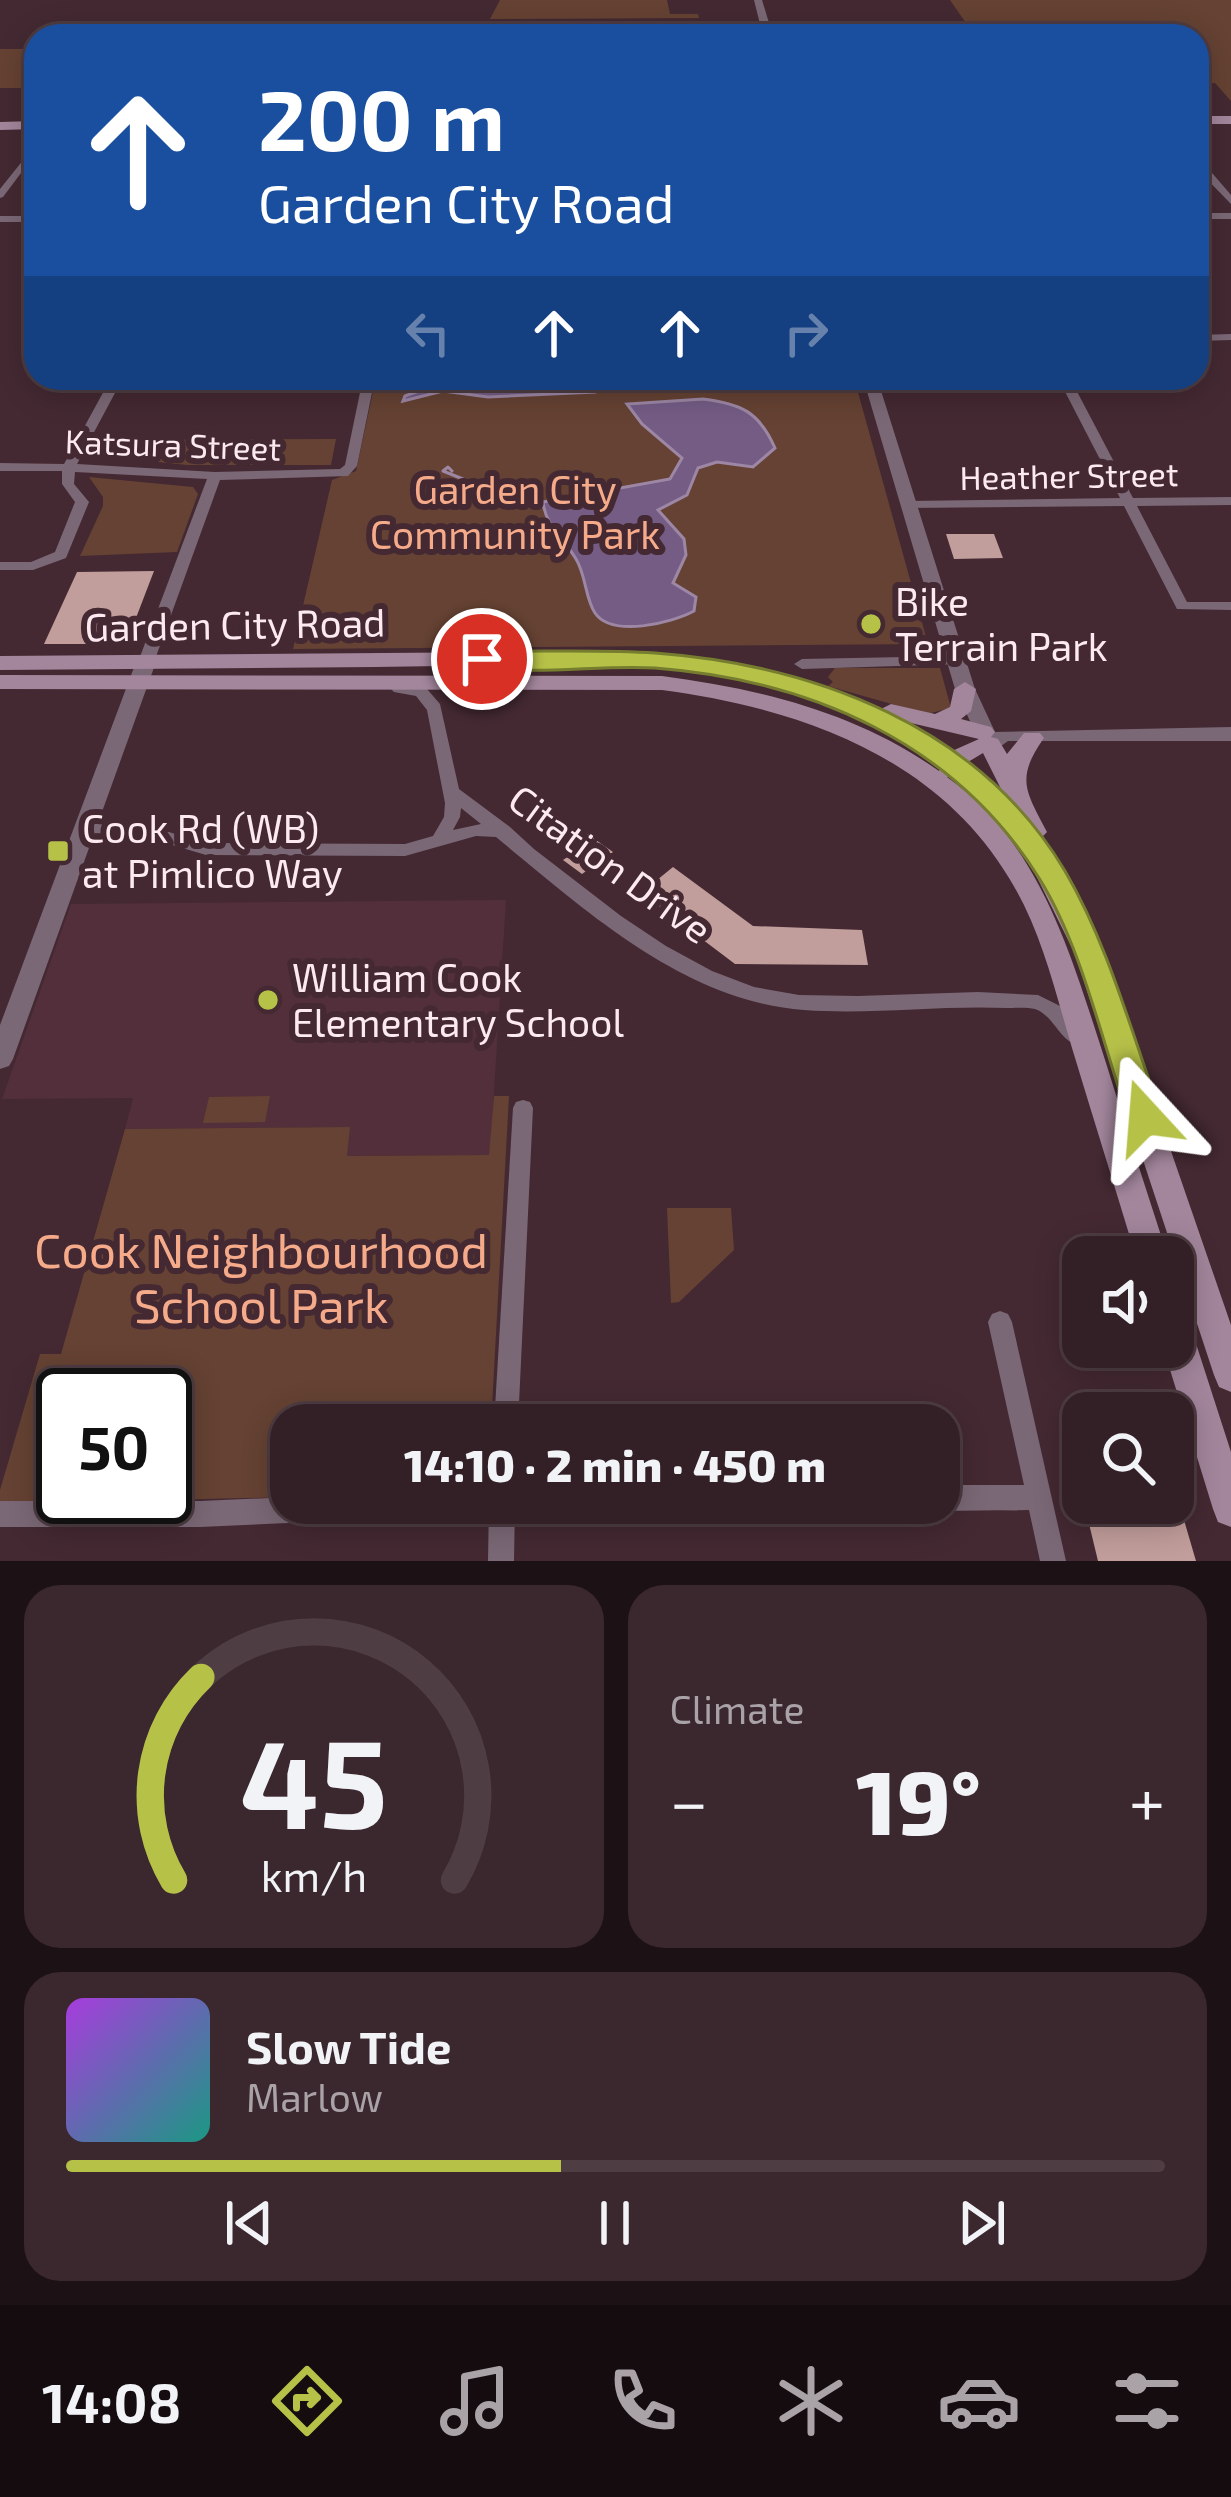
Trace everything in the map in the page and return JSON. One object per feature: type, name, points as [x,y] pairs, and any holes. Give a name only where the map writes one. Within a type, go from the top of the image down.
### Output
[{"type":"main road","name":"Garden City Road","points":[[0,682],[142,672],[655,661],[771,676],[842,699],[907,729],[956,766],[955,784],[1028,859]]},
{"type":"main road","name":"Garden City Road","points":[[0,663],[295,684],[617,682],[692,686],[758,698],[836,722],[915,765]]},
{"type":"main road","points":[[938,722],[960,711],[964,689]]},
{"type":"main road","points":[[842,699],[992,738],[1013,784],[1028,859],[1054,948],[1145,1236]]},
{"type":"main road","points":[[915,765],[956,766],[985,755],[992,738]]},
{"type":"main road","points":[[1013,784],[1015,760],[1032,738]]},
{"type":"main road","points":[[915,765],[1028,859],[1089,954],[1231,1375]]},
{"type":"main road","points":[[1187,1368],[1231,1509]]},
{"type":"street","points":[[0,195],[24,163]]},
{"type":"street","points":[[1209,177],[1231,201]]},
{"type":"street","points":[[0,566],[33,566],[61,555],[82,502],[68,484],[69,467],[111,390]]},
{"type":"street","name":"Katsura Street","points":[[0,467],[215,476],[343,473],[351,466],[367,390]]},
{"type":"street","points":[[874,390],[964,689],[992,738],[1231,734]]},
{"type":"street","points":[[1070,390],[1181,607],[1231,606]]},
{"type":"street","points":[[3,1044],[215,476]]},
{"type":"street","name":"Heather Street","points":[[909,506],[1231,501]]},
{"type":"street","points":[[802,664],[956,661]]},
{"type":"street","name":"Citation Drive","points":[[295,684],[311,689],[418,689],[426,694],[435,710],[450,791],[662,955],[724,986],[800,1003],[1038,1002],[1057,1013],[1088,1052]]},
{"type":"street","points":[[441,837],[452,817],[450,791]]},
{"type":"street","points":[[86,827],[150,830],[206,849],[405,850],[476,830],[504,831]]},
{"type":"street","points":[[507,1404],[523,1108]]},
{"type":"street","points":[[1000,1322],[1053,1561]]},
{"type":"street","points":[[960,1498],[1038,1497]]},
{"type":"street","points":[[0,1514],[270,1511]]},
{"type":"street","points":[[501,1561],[502,1524]]},
{"type":"shaded area","points":[[421,390],[596,392],[488,397],[443,391],[403,401]]},
{"type":"shaded area","points":[[703,399],[748,412],[775,448],[753,467],[717,462],[698,468],[687,495],[658,510],[684,539],[686,555],[673,583],[696,597],[694,611],[643,626],[603,621],[592,607],[579,565],[552,526],[543,502],[670,479],[682,458],[642,424],[627,404]]},
{"type":"shaded area","name":"William Cook Elementary School","points":[[506,900],[490,1155],[346,1156],[349,1127],[125,1129],[133,1098],[2,1099],[71,904]]},
{"type":"green space","points":[[500,0],[667,0],[670,14],[698,14],[699,18],[490,19]]},
{"type":"green space","points":[[950,0],[1231,0],[1231,101],[1215,83],[1209,83],[1209,24],[967,24]]},
{"type":"green space","points":[[0,49],[24,49],[24,88],[0,88]]},
{"type":"green space","name":"Garden City Community Park","points":[[373,390],[857,390],[928,644],[293,649],[332,480],[356,471]]},
{"type":"green space","points":[[336,439],[331,465],[187,465],[89,455],[103,440]]},
{"type":"green space","points":[[89,477],[193,487],[198,494],[177,552],[80,556],[103,506],[103,497]]},
{"type":"green space","points":[[835,668],[940,668],[951,708],[927,714],[828,686]]},
{"type":"green space","points":[[270,1096],[265,1122],[203,1123],[209,1097]]},
{"type":"green space","name":"Cook Neighbourhood School Park","points":[[494,1096],[509,1096],[492,1404],[270,1404],[270,1498],[192,1499],[192,1368],[36,1368],[36,1503],[0,1504],[0,1490],[40,1354],[61,1354],[125,1129],[350,1127],[347,1156],[489,1155]]},
{"type":"green space","points":[[667,1208],[731,1208],[734,1250],[679,1302],[671,1303]]},
{"type":"building","points":[[946,534],[994,534],[1003,558],[954,559]]},
{"type":"building","points":[[154,571],[126,644],[44,644],[77,572]]},
{"type":"building","points":[[583,831],[613,852],[582,874],[563,860],[569,856],[559,848]]},
{"type":"building","points":[[673,867],[753,926],[862,930],[868,965],[735,964],[641,893]]},
{"type":"building","points":[[1089,1524],[1185,1524],[1196,1561],[1098,1561]]},
{"type":"waterway","points":[[452,471],[448,467],[443,471],[518,501]]},
{"type":"waterway","points":[[529,503],[543,506]]},
{"type":"place","name":"Bike Terrain Park","points":[[871,624]]},
{"type":"place","name":"Cook Rd (WB) at Pimlico Way","points":[[58,851]]},
{"type":"place","name":"William Cook Elementary School","points":[[268,1000]]},
{"type":"route","points":[[482,659],[691,663],[771,676],[878,715],[939,751],[996,800],[1052,873],[1089,954],[1145,1117]]}]
